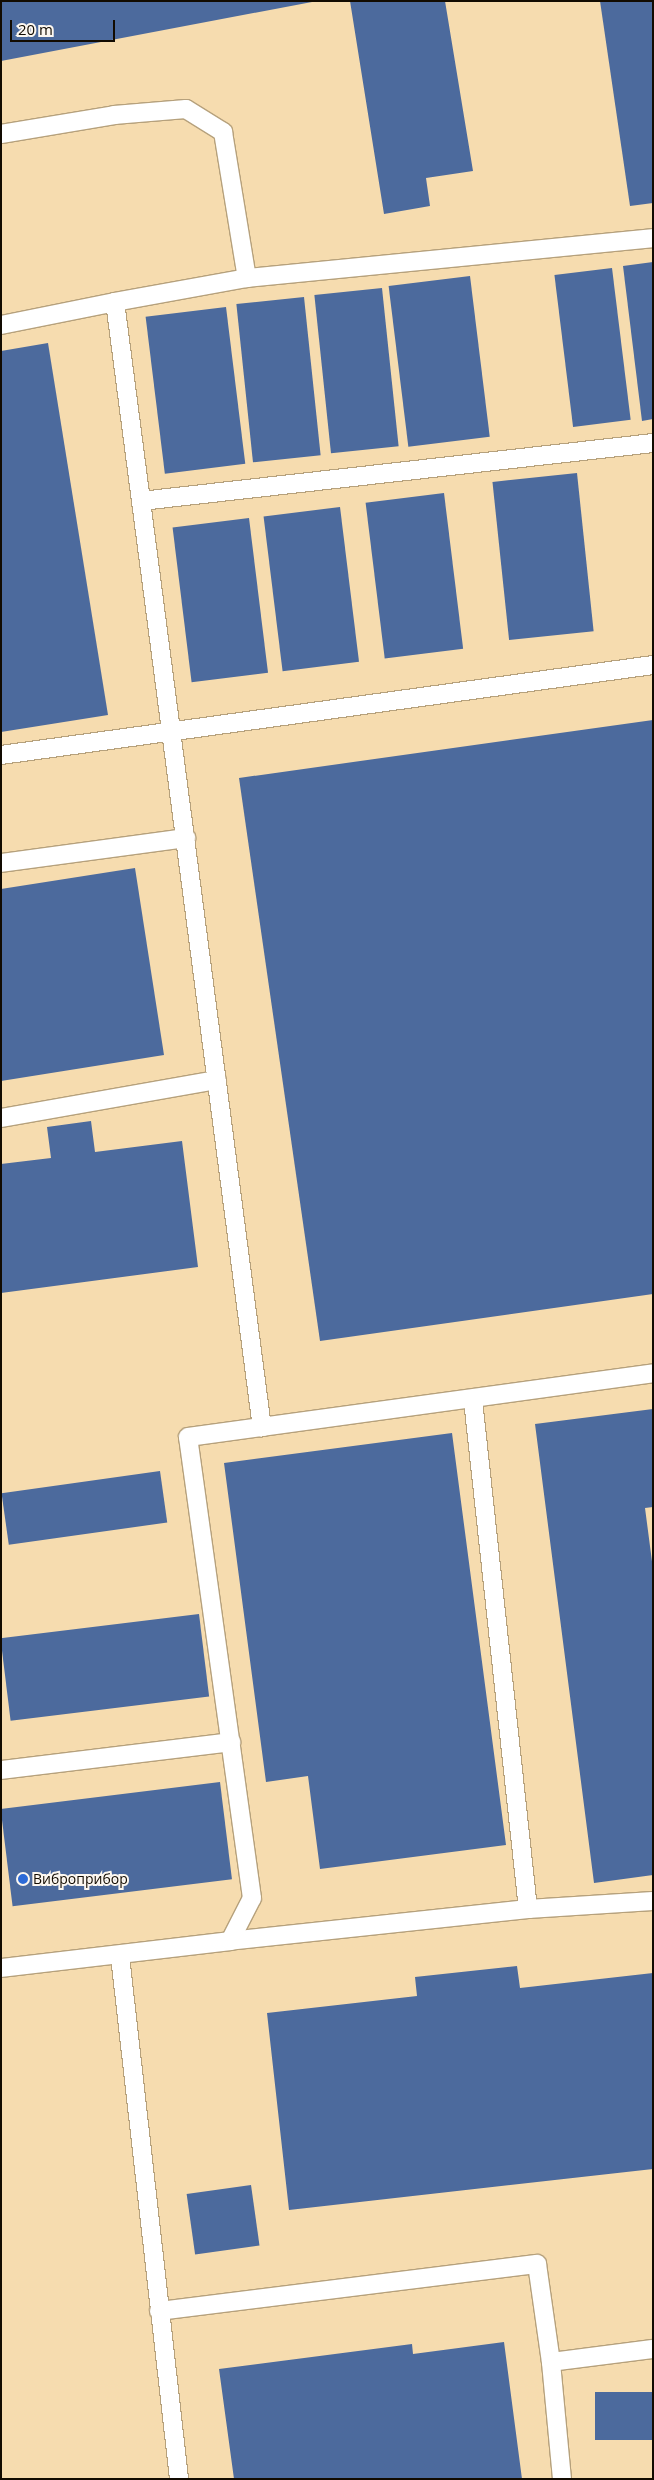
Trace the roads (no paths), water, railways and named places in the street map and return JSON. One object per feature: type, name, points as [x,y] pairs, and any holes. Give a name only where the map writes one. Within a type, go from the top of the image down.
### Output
[{"type":"lane","points":[[1,134],[114,115],[186,108],[223,132],[247,278]]},
{"type":"lane","points":[[1,325],[247,278],[653,238]]},
{"type":"lane","points":[[115,302],[262,1427]]},
{"type":"lane","points":[[142,501],[653,443]]},
{"type":"lane","points":[[1,756],[172,730],[653,665]]},
{"type":"lane","points":[[1,863],[186,838]]},
{"type":"lane","points":[[1,1118],[217,1080]]},
{"type":"lane","points":[[230,1941],[252,1898],[188,1437],[473,1400],[653,1373]]},
{"type":"lane","points":[[473,1400],[528,1909]]},
{"type":"lane","points":[[1,1770],[230,1742]]},
{"type":"lane","points":[[1,1968],[528,1909],[653,1902]]},
{"type":"lane","points":[[120,1956],[179,2479]]},
{"type":"lane","points":[[159,2311],[537,2264],[551,2362],[562,2479]]},
{"type":"lane","points":[[551,2362],[653,2349]]},
{"type":"place","name":"Виброприбор","points":[[23,1879]]}]
